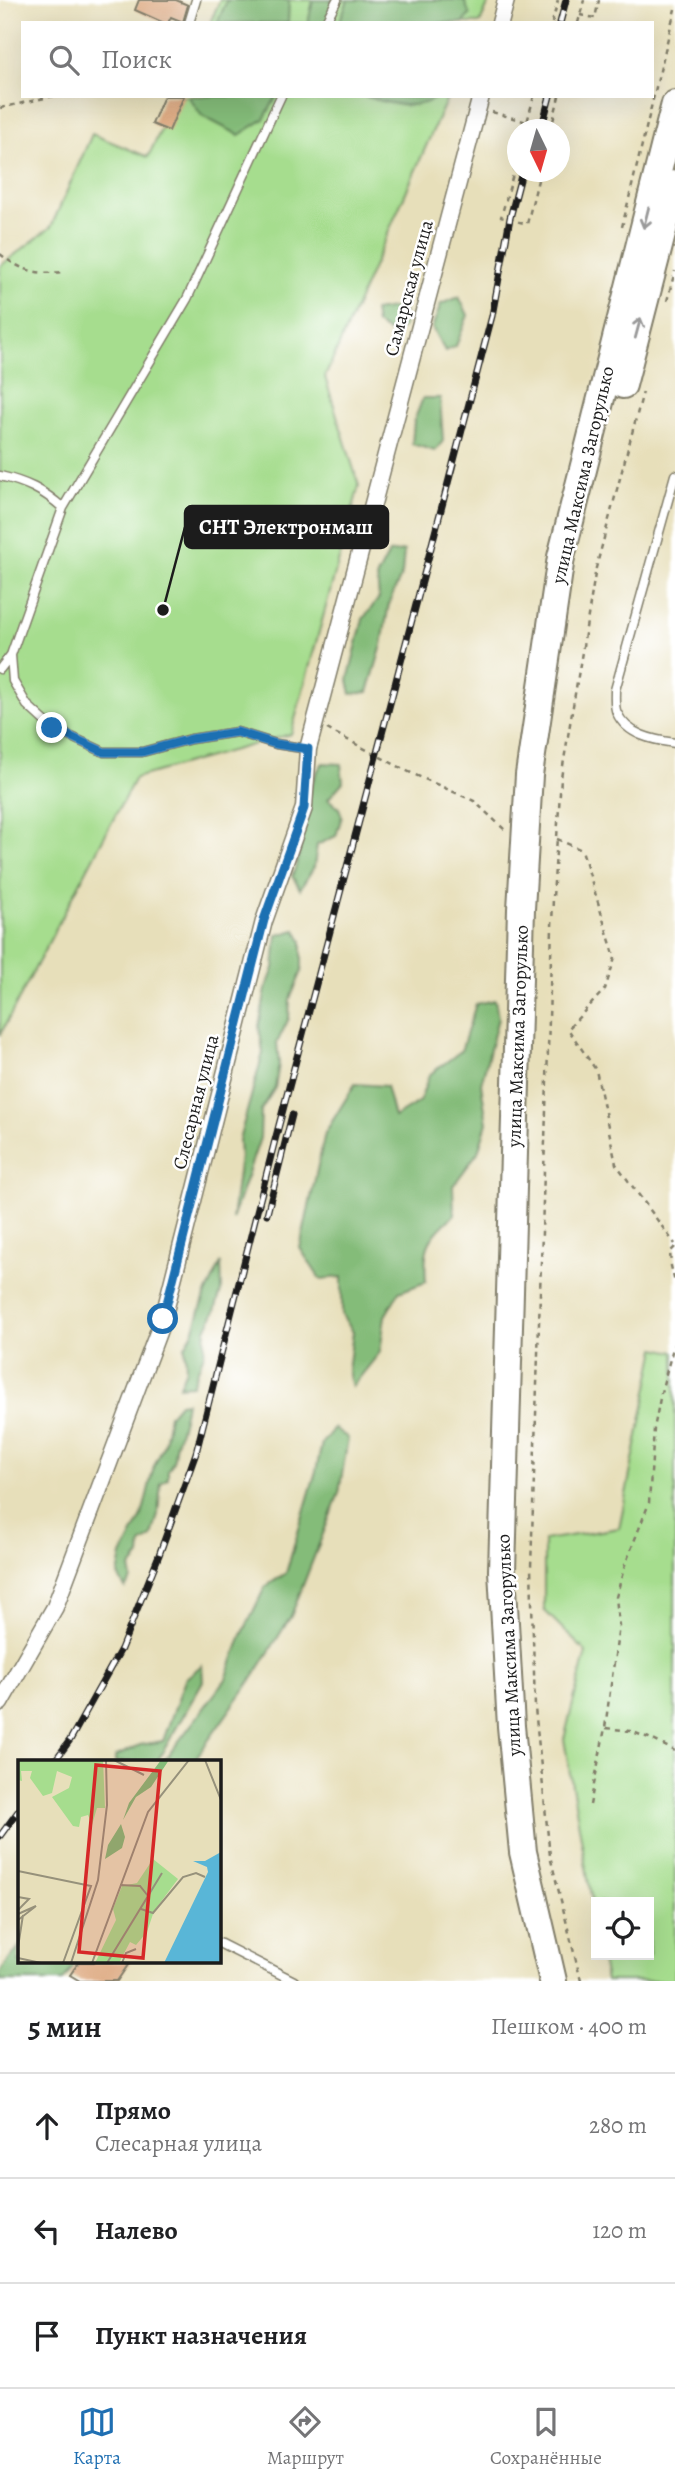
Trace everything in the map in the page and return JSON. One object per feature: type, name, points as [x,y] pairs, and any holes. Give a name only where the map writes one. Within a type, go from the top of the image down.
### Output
[{"type":"main road","name":"улица Максима Загорулько","points":[[553,1981],[523,1852],[511,1726],[502,1571],[522,909],[529,775],[561,557],[675,104]]},
{"type":"main road","name":"улица Максима Загорулько","points":[[564,1981],[538,1857],[523,1713],[517,1573],[539,921],[547,779],[578,557],[675,184]]},
{"type":"street","points":[[501,21],[506,0]]},
{"type":"street","name":"Самарская улица","points":[[378,491],[480,102]]},
{"type":"street","name":"Слесарная улица","points":[[0,1703],[55,1607],[163,1319],[264,920],[304,808],[308,749],[378,491]]},
{"type":"lane","points":[[190,21],[196,0]]},
{"type":"lane","points":[[326,21],[337,0]]},
{"type":"lane","points":[[0,669],[11,655],[63,508],[187,299],[280,98]]},
{"type":"lane","points":[[675,475],[615,690],[616,711],[629,729],[656,741],[675,743]]},
{"type":"lane","points":[[0,476],[46,492],[63,508]]},
{"type":"lane","points":[[11,655],[13,681],[27,705],[52,728],[104,752],[142,752],[191,739],[237,732],[276,744],[308,749]]},
{"type":"lane","points":[[220,1944],[294,1981]]},
{"type":"path","points":[[553,21],[558,0]]},
{"type":"path","points":[[579,21],[584,0]]},
{"type":"path","points":[[582,15],[595,18],[599,0]]},
{"type":"path","points":[[0,108],[45,98]]},
{"type":"path","points":[[528,119],[533,98]]},
{"type":"path","points":[[554,119],[559,98]]},
{"type":"path","points":[[480,102],[520,119]]},
{"type":"path","points":[[510,182],[501,216],[527,224],[538,182]]},
{"type":"path","points":[[0,254],[26,271],[41,275],[62,272]]},
{"type":"path","points":[[664,312],[675,271]]},
{"type":"path","points":[[581,1981],[550,1856],[534,1708],[532,1592],[552,897],[561,778],[596,568],[643,393]]},
{"type":"path","points":[[315,723],[409,772],[474,801],[510,835]]},
{"type":"path","points":[[557,839],[582,850],[615,958],[604,989],[568,1029],[596,1070],[616,1164],[675,1245],[670,1252],[675,1283]]},
{"type":"path","points":[[590,1805],[605,1728],[619,1626],[617,1597],[625,1565],[649,1503],[654,1429],[675,1341]]},
{"type":"path","points":[[605,1728],[630,1731],[675,1751]]},
{"type":"green space","points":[[220,0],[490,0],[481,21],[211,21]]},
{"type":"green space","points":[[227,0],[289,0],[288,21],[218,21]]},
{"type":"green space","points":[[313,0],[337,0],[332,21],[308,21]]},
{"type":"green space","points":[[348,0],[464,0],[470,15],[464,21],[340,21]]},
{"type":"green space","points":[[176,98],[447,98],[325,377],[359,486],[291,734],[135,778],[0,1035],[0,266],[51,227],[92,134],[148,157]]},
{"type":"green space","points":[[189,98],[276,98],[264,119],[239,135],[202,116]]},
{"type":"green space","points":[[371,98],[435,98],[421,104],[393,104]]},
{"type":"green space","points":[[459,297],[468,315],[456,346],[445,351],[432,328],[441,304]]},
{"type":"green space","points":[[399,307],[405,313],[404,327],[392,334],[376,324],[374,311]]},
{"type":"green space","points":[[423,398],[440,398],[443,441],[435,451],[412,444],[414,421]]},
{"type":"green space","points":[[404,551],[402,574],[389,603],[382,645],[368,692],[351,694],[348,680],[363,619],[379,598],[377,576],[389,553]]},
{"type":"green space","points":[[323,763],[341,764],[343,782],[328,799],[339,808],[342,816],[336,836],[317,845],[314,867],[300,889],[292,876],[300,848],[306,803],[315,775]]},
{"type":"green space","points":[[296,930],[302,941],[302,971],[290,999],[289,1018],[277,1043],[279,1064],[275,1088],[261,1110],[260,1138],[232,1220],[240,1156],[239,1140],[263,1053],[259,1026],[266,989],[274,968],[277,935]]},
{"type":"green space","points":[[495,1000],[498,1018],[481,1084],[487,1123],[478,1152],[453,1186],[454,1215],[438,1230],[429,1244],[425,1259],[426,1282],[399,1292],[385,1316],[380,1352],[352,1387],[348,1371],[353,1332],[342,1315],[342,1277],[320,1279],[300,1248],[325,1133],[355,1084],[386,1086],[394,1117],[420,1101],[429,1075],[461,1051],[476,1004]]},
{"type":"green space","points":[[221,1263],[222,1288],[206,1330],[204,1354],[192,1385],[179,1386],[186,1369],[185,1346]]},
{"type":"green space","points":[[656,1348],[675,1352],[675,1981],[606,1981],[602,1960],[654,1960],[654,1897],[591,1897],[564,1739],[586,1652],[544,1610],[544,1540],[619,1528]]},
{"type":"green space","points":[[186,1402],[174,1459],[168,1470],[168,1478],[161,1483],[158,1514],[152,1537],[141,1544],[140,1556],[130,1568],[132,1579],[125,1588],[118,1575],[122,1555],[142,1516],[154,1466],[164,1444],[169,1415],[179,1403]]},
{"type":"green space","points":[[334,1428],[348,1438],[339,1493],[291,1616],[254,1676],[194,1760],[165,1760],[226,1679],[242,1635],[265,1587],[286,1573],[322,1443]]},
{"type":"green space","points":[[202,1665],[203,1681],[158,1760],[115,1760],[115,1757],[140,1745],[163,1741],[185,1679]]},
{"type":"green space","points":[[18,1948],[18,1964],[75,1964],[63,1981],[0,1981],[0,1972]]},
{"type":"building","points":[[139,0],[176,0],[188,5],[183,21],[171,17],[169,21],[160,21],[135,10]]},
{"type":"building","points":[[163,98],[183,98],[169,131],[152,124]]},
{"type":"building","points":[[78,1964],[129,1964],[117,1981],[80,1981],[70,1975]]},
{"type":"railway","points":[[561,21],[566,0]]},
{"type":"railway","points":[[544,119],[549,98]]},
{"type":"railway","points":[[55,1760],[70,1740],[121,1649],[196,1453],[274,1144],[492,316],[519,182]]},
{"type":"railway","points":[[267,1214],[292,1115]]},
{"type":"railway","points":[[0,1836],[18,1811]]},
{"type":"place","name":"СНТ Электронмаш","points":[[163,610]]},
{"type":"route","points":[[52,728],[104,752],[142,752],[191,739],[237,732],[276,744],[308,749],[304,808],[264,920],[163,1319]]}]
